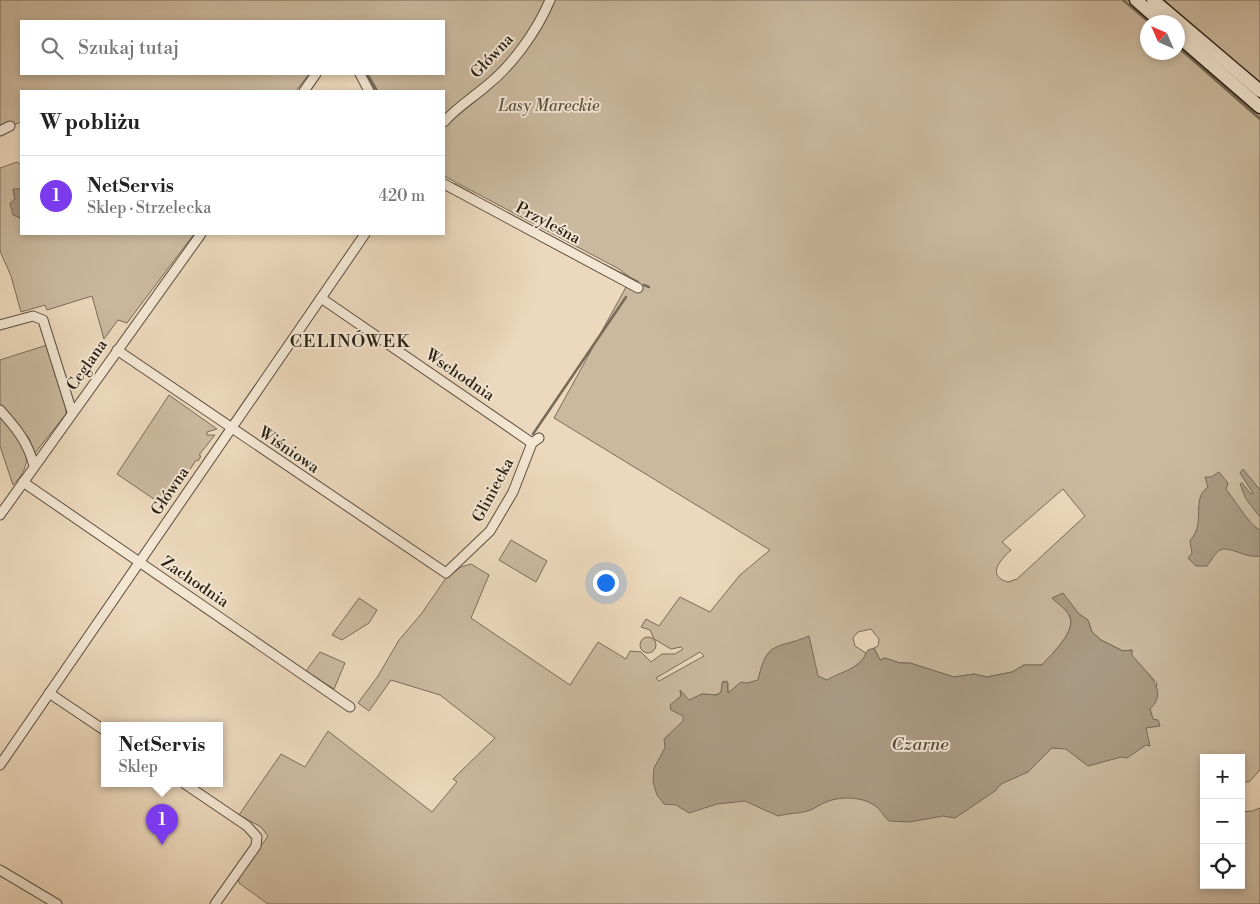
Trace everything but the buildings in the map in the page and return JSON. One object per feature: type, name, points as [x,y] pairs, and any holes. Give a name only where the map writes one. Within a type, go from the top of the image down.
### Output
[{"type":"main road","points":[[1136,0],[1153,15]]},
{"type":"main road","points":[[1152,0],[1260,91]]},
{"type":"main road","points":[[1185,42],[1260,107]]},
{"type":"street","name":"Główna","points":[[445,121],[462,104],[499,74],[537,26],[550,0]]},
{"type":"street","points":[[305,90],[315,75]]},
{"type":"street","points":[[361,75],[368,90]]},
{"type":"street","points":[[0,132],[10,126]]},
{"type":"street","name":"Przyleśna","points":[[445,185],[638,288]]},
{"type":"street","name":"Ceglana","points":[[0,515],[200,235]]},
{"type":"street","name":"Główna","points":[[0,765],[365,235]]},
{"type":"street","name":"Wschodnia","points":[[321,298],[536,441]]},
{"type":"street","points":[[0,325],[33,316],[41,318],[72,412]]},
{"type":"street","name":"Wiśniowa","points":[[117,350],[446,573]]},
{"type":"street","points":[[0,410],[22,436],[30,450],[34,466]]},
{"type":"street","name":"Gliniecka","points":[[446,573],[490,530],[512,492],[536,441]]},
{"type":"street","name":"Zachodnia","points":[[23,482],[350,707]]},
{"type":"street","points":[[49,693],[101,728]]},
{"type":"street","points":[[189,787],[247,826],[257,837],[256,846],[215,904]]},
{"type":"street","points":[[0,870],[57,904]]},
{"type":"green space","name":"Lasy Mareckie","points":[[0,0],[1128,0],[1145,15],[1140,15],[1140,60],[1185,60],[1185,50],[1260,116],[1260,770],[1249,782],[1245,782],[1245,754],[1200,754],[1200,889],[1245,889],[1245,812],[1260,808],[1260,904],[268,904],[239,883],[238,878],[268,836],[261,827],[239,815],[281,754],[305,767],[328,731],[432,812],[457,782],[453,779],[495,738],[440,695],[391,680],[369,711],[358,703],[378,676],[399,640],[422,613],[446,578],[461,567],[471,564],[489,575],[471,618],[570,685],[598,642],[626,659],[630,651],[641,652],[651,662],[662,654],[675,654],[683,649],[681,647],[671,649],[654,639],[650,630],[641,627],[646,619],[659,626],[680,597],[710,612],[740,575],[770,550],[554,418],[631,278],[619,269],[445,177],[445,90],[377,90],[369,75],[445,75],[445,20],[20,20],[20,75],[308,75],[297,90],[20,90],[20,122],[0,127]],"holes":[[[1063,489],[1085,516],[1017,579],[1008,582],[1001,579],[996,572],[999,563],[1011,550],[1002,542]],[[1063,594],[1079,614],[1088,620],[1092,632],[1101,640],[1123,651],[1132,650],[1131,655],[1157,683],[1150,709],[1153,720],[1020,757],[1033,767],[1028,772],[811,802],[682,700],[680,691],[689,701],[702,694],[716,695],[721,692],[723,681],[728,683],[728,694],[846,683],[869,655],[855,646],[853,638],[858,632],[871,629],[879,639],[878,646],[874,648],[880,660],[885,658],[900,663],[910,663],[954,677],[974,674],[987,677],[1012,672],[1024,665],[1042,665],[1062,642],[1067,635],[1071,621],[1064,608],[1053,598]],[[700,652],[704,656],[659,681],[656,678]]]},
{"type":"green space","points":[[1159,0],[1260,0],[1260,82],[1185,21],[1185,15],[1177,15]]},
{"type":"green space","points":[[17,162],[20,164],[20,189],[13,190],[20,218],[20,235],[193,235],[127,323],[118,320],[104,339],[92,296],[47,310],[45,305],[21,312],[11,276],[0,251],[0,168]]},
{"type":"green space","points":[[47,345],[66,402],[66,414],[35,453],[29,438],[0,405],[0,360]]},
{"type":"green space","points":[[169,395],[217,429],[207,432],[207,435],[215,435],[199,455],[201,456],[198,461],[196,460],[189,471],[185,469],[183,472],[186,474],[176,489],[172,486],[166,494],[170,497],[164,506],[117,474]]},
{"type":"green space","points":[[0,415],[20,440],[26,457],[21,475],[13,485],[0,446]]},
{"type":"green space","points":[[511,540],[547,561],[536,582],[499,560]]},
{"type":"green space","points":[[359,598],[377,610],[369,623],[342,640],[332,635]]},
{"type":"green space","points":[[648,637],[654,639],[656,645],[654,651],[648,653],[642,651],[640,645],[642,639]]},
{"type":"green space","points":[[320,652],[345,663],[334,689],[306,671]]},
{"type":"water","points":[[13,189],[20,189],[20,218],[13,215],[10,203],[15,199]]},
{"type":"water","points":[[1243,469],[1260,490],[1260,517],[1246,499],[1240,484],[1242,483],[1251,494],[1253,493],[1240,473]]},
{"type":"water","points":[[1219,472],[1228,483],[1226,489],[1247,518],[1260,530],[1260,556],[1249,556],[1233,550],[1223,549],[1216,553],[1207,566],[1196,566],[1188,558],[1192,553],[1190,541],[1197,526],[1200,498],[1208,487],[1205,477],[1211,477]]},
{"type":"water","name":"Czarne","points":[[1063,593],[1079,614],[1088,620],[1092,632],[1101,640],[1123,651],[1132,650],[1132,655],[1149,674],[1157,688],[1156,702],[1150,709],[1153,719],[1158,720],[1160,726],[1146,728],[1150,746],[1146,745],[1127,758],[1121,757],[1088,766],[1066,749],[1052,748],[1028,772],[1001,784],[995,791],[955,818],[943,816],[909,822],[889,821],[874,805],[864,800],[852,798],[834,799],[808,811],[778,816],[745,801],[717,804],[689,813],[676,805],[664,804],[657,795],[653,782],[654,768],[665,748],[664,739],[683,721],[683,716],[671,710],[670,705],[681,696],[680,690],[689,700],[702,694],[717,695],[721,692],[722,683],[727,681],[728,693],[741,682],[747,683],[758,680],[765,658],[774,648],[809,636],[818,676],[827,680],[854,667],[863,659],[868,650],[874,648],[880,660],[885,658],[900,663],[910,663],[954,677],[974,674],[987,677],[1012,672],[1024,665],[1042,665],[1062,642],[1070,628],[1071,621],[1069,615],[1052,598]]},
{"type":"waterway","points":[[1123,0],[1141,15]]},
{"type":"waterway","points":[[1185,53],[1260,119]]},
{"type":"waterway","points":[[368,75],[376,90]]},
{"type":"waterway","points":[[454,184],[474,195]]},
{"type":"waterway","points":[[602,264],[638,282]]},
{"type":"waterway","points":[[644,285],[649,287]]},
{"type":"waterway","points":[[533,434],[626,297]]},
{"type":"place","name":"NetServis","points":[[162,845]]},
{"type":"district","name":"CELINÓWEK","points":[[350,341]]}]
